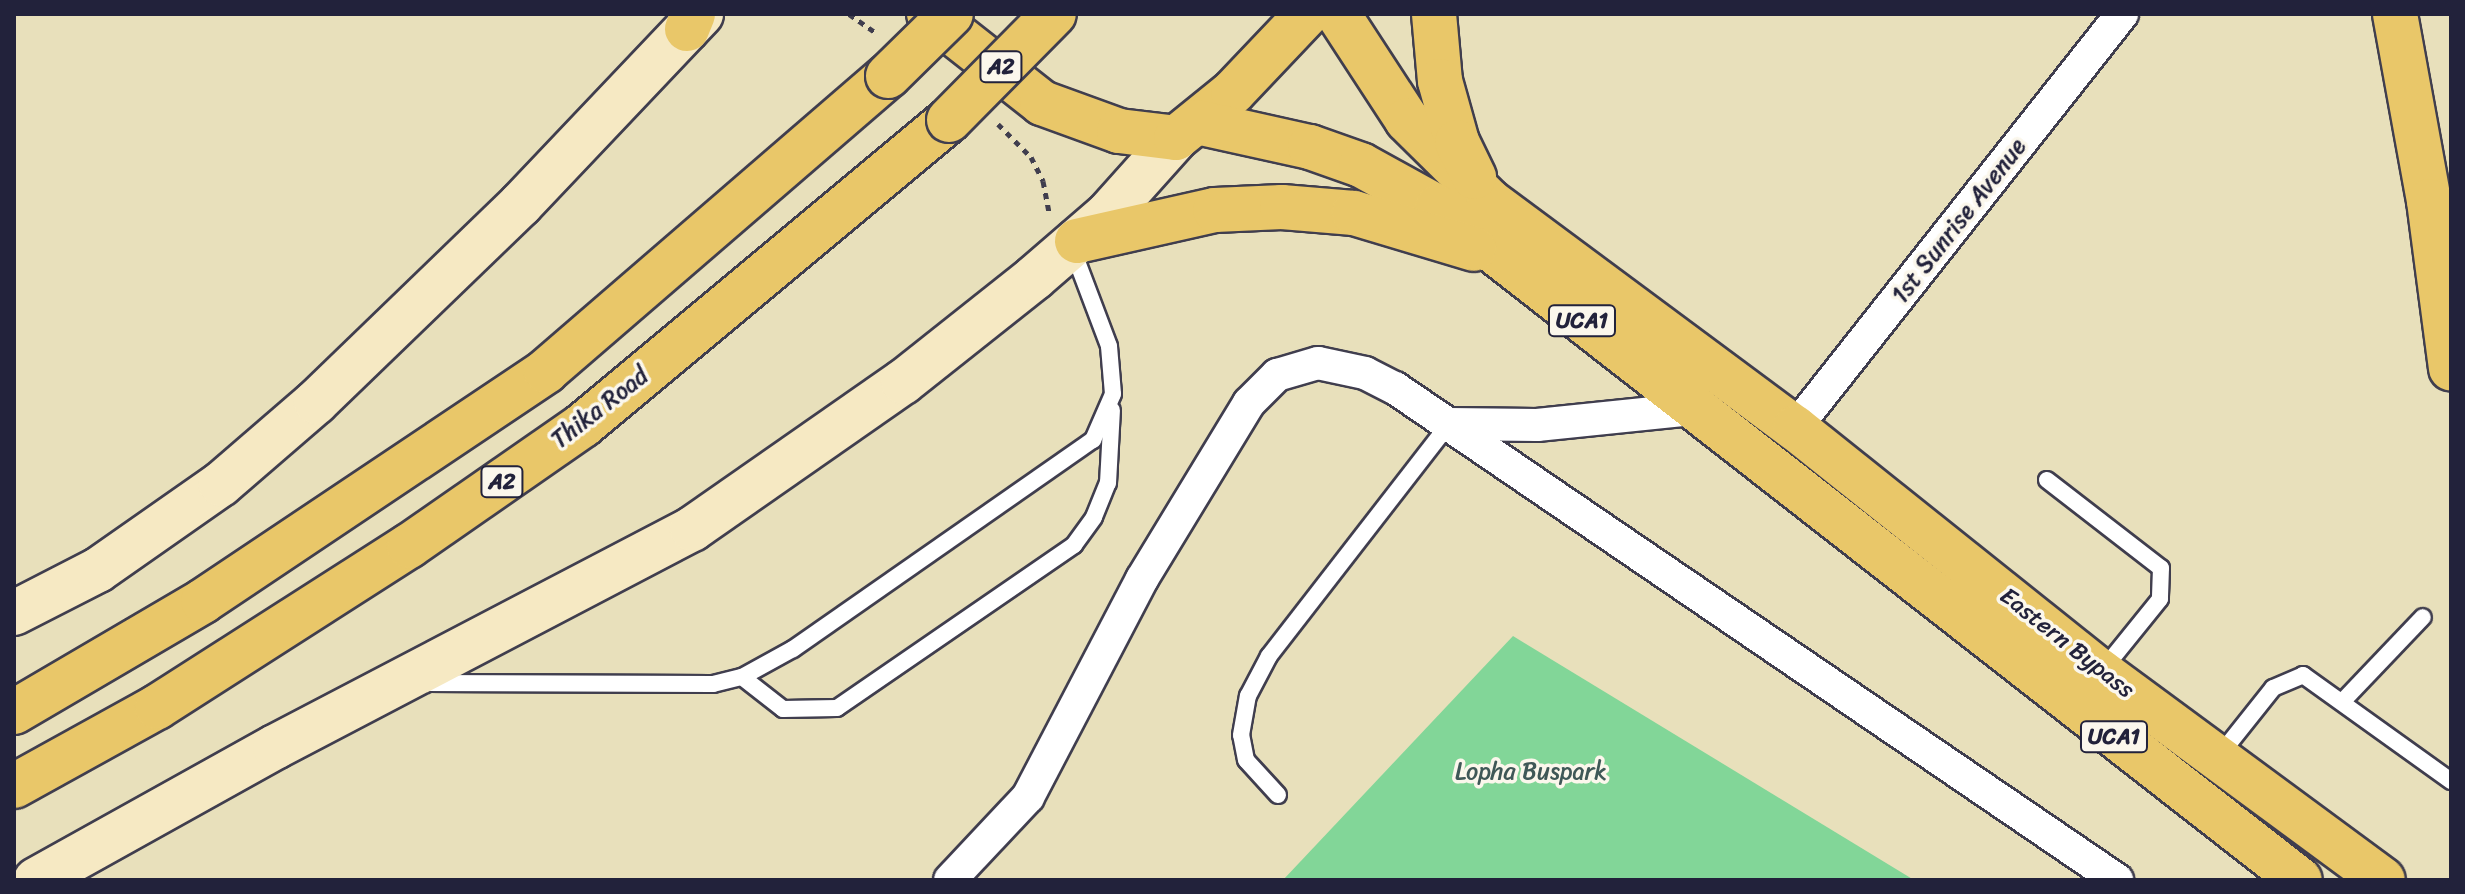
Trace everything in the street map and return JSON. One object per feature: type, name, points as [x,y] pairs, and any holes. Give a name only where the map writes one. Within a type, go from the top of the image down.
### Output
[{"type":"main road","points":[[929,14],[1042,103],[1119,131],[1186,130]]},
{"type":"main road","points":[[14,712],[203,601],[546,371],[888,76],[951,14]]},
{"type":"main road","name":"Thika Road","points":[[14,786],[171,698],[409,546],[583,425],[949,120],[1054,14]]},
{"type":"main road","points":[[36,880],[692,529],[903,382],[1074,244],[1186,130],[1307,14]]},
{"type":"main road","name":"UCA1","points":[[1338,14],[1407,120],[1489,201],[1795,428]]},
{"type":"main road","points":[[1434,14],[1440,81],[1457,142],[1489,201]]},
{"type":"main road","points":[[2395,14],[2440,208],[2451,369]]},
{"type":"main road","points":[[14,613],[98,570],[197,502],[316,402],[520,205],[694,19]]},
{"type":"main road","name":"UCA1","points":[[1186,130],[1310,147],[1361,165],[1437,207],[1692,409]]},
{"type":"main road","points":[[1074,244],[1215,210],[1282,207],[1354,213],[1503,258]]},
{"type":"main road","name":"Eastern Bypass","points":[[1692,409],[2300,880]]},
{"type":"main road","name":"Eastern Bypass","points":[[1795,428],[2101,672],[2383,880]]},
{"type":"street","name":"1st Sunrise Avenue","points":[[1795,428],[2122,14]]},
{"type":"street","points":[[950,880],[1028,797],[1142,579],[1261,387],[1303,365],[1342,366],[1395,388],[2117,880]]},
{"type":"street","points":[[1449,424],[1537,425],[1692,409]]},
{"type":"lane","points":[[742,677],[783,709],[837,708],[1074,545],[1094,517],[1108,483],[1113,394],[1109,346],[1074,244]]},
{"type":"lane","points":[[400,683],[713,684],[742,677],[793,649],[1093,440],[1113,394]]},
{"type":"lane","points":[[1278,795],[1246,760],[1241,735],[1248,696],[1269,656],[1449,424]]},
{"type":"lane","points":[[2047,480],[2161,568],[2160,599],[2101,672]]},
{"type":"lane","points":[[2342,702],[2423,617]]},
{"type":"lane","points":[[2218,758],[2273,688],[2288,677],[2303,675],[2451,781]]},
{"type":"green space","name":"Lopha Buspark","points":[[1513,636],[1914,880],[1283,880]]}]
